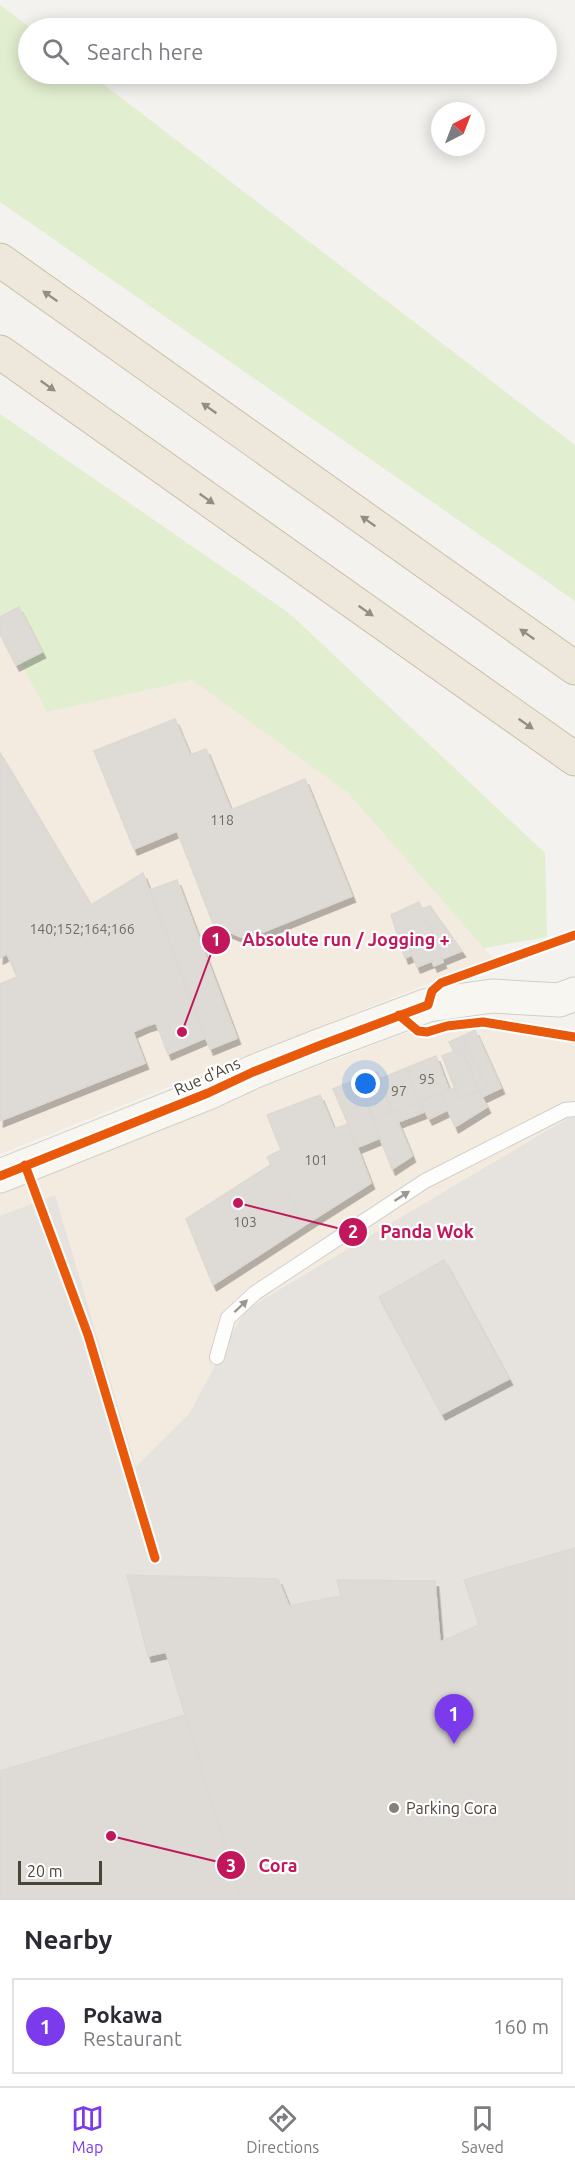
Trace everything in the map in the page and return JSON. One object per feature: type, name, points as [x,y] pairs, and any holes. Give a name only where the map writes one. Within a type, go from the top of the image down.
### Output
[{"type":"highway","points":[[0,260],[575,668]]},
{"type":"highway","points":[[0,352],[575,759]]},
{"type":"main road","name":"Rue d'Ans","points":[[0,1176],[321,1045],[428,1005],[463,998],[492,996],[559,1000],[575,995]]},
{"type":"lane","points":[[218,1357],[228,1318],[255,1293],[425,1181],[565,1110],[575,1109]]},
{"type":"shaded area","points":[[0,625],[47,712],[192,680],[347,792],[493,958],[0,1154]]},
{"type":"shaded area","points":[[464,1017],[496,1017],[558,1027],[575,1045],[575,1900],[0,1900],[0,1186],[430,1024]]},
{"type":"shaded area","points":[[575,1114],[575,1900],[241,1900],[185,1716],[0,1772],[0,1216],[55,1195],[136,1467],[189,1414],[245,1310]]},
{"type":"green space","points":[[0,5],[18,18],[18,84],[103,84],[575,445],[575,601],[0,202]]},
{"type":"green space","points":[[0,414],[289,613],[545,853],[547,937],[484,948],[347,792],[192,680],[47,712],[0,625]]},
{"type":"building","points":[[19,607],[42,652],[16,665],[0,634],[0,617]]},
{"type":"building","points":[[175,719],[190,755],[206,749],[231,810],[305,779],[352,896],[246,939],[214,926],[177,831],[134,849],[94,751]]},
{"type":"building","points":[[0,753],[91,905],[143,873],[205,1038],[168,1054],[156,1023],[146,1026],[133,1032],[145,1063],[0,1121],[0,984],[17,977],[7,954],[0,958]]},
{"type":"building","points":[[177,880],[237,1038],[210,1049],[150,890]]},
{"type":"building","points":[[419,902],[422,909],[430,906],[462,951],[442,959],[428,921],[403,932],[412,955],[405,958],[391,915]]},
{"type":"building","points":[[428,921],[443,962],[434,966],[432,961],[417,967],[403,932]]},
{"type":"building","points":[[475,1030],[498,1081],[487,1086],[463,1036]]},
{"type":"building","points":[[463,1036],[487,1086],[498,1081],[501,1088],[482,1097],[461,1049],[454,1052],[449,1042]]},
{"type":"building","points":[[461,1049],[479,1091],[459,1099],[442,1056]]},
{"type":"building","points":[[436,1056],[449,1090],[419,1102],[406,1068]]},
{"type":"building","points":[[406,1068],[419,1102],[392,1113],[380,1079]]},
{"type":"building","points":[[377,1072],[392,1113],[373,1120],[358,1079]]},
{"type":"building","points":[[358,1079],[380,1138],[358,1147],[333,1089]]},
{"type":"building","points":[[454,1088],[459,1099],[479,1091],[487,1107],[455,1127],[441,1094]]},
{"type":"building","points":[[441,1094],[448,1110],[429,1119],[420,1102]]},
{"type":"building","points":[[320,1095],[334,1129],[348,1124],[371,1183],[305,1225],[267,1157],[281,1150],[267,1115]]},
{"type":"building","points":[[420,1102],[424,1112],[398,1122],[412,1156],[392,1169],[373,1120]]},
{"type":"building","points":[[272,1164],[305,1225],[213,1285],[186,1219]]},
{"type":"building","points":[[444,1260],[509,1379],[442,1414],[379,1297]]},
{"type":"building","name":"Parking Cora","points":[[575,1548],[575,1900],[241,1900],[166,1652],[148,1656],[127,1575],[278,1579],[289,1606],[341,1596],[337,1580],[435,1581],[440,1642],[479,1625],[464,1580]]},
{"type":"building","points":[[185,1715],[241,1900],[0,1900],[0,1771]]},
{"type":"cycle path","points":[[0,1176],[208,1093],[253,1072],[428,1005],[432,991],[441,983],[575,935]]},
{"type":"cycle path","points":[[399,1015],[418,1031],[427,1032],[447,1026],[483,1022],[575,1037]]},
{"type":"cycle path","points":[[25,1165],[88,1335],[155,1558]]},
{"type":"place","name":"Absolute run / Jogging +","points":[[182,1032]]},
{"type":"place","name":"Panda Wok","points":[[238,1203]]},
{"type":"place","name":"Pokawa","points":[[454,1744]]},
{"type":"place","name":"Parking Cora","points":[[394,1808]]},
{"type":"place","name":"Cora","points":[[111,1836]]}]
